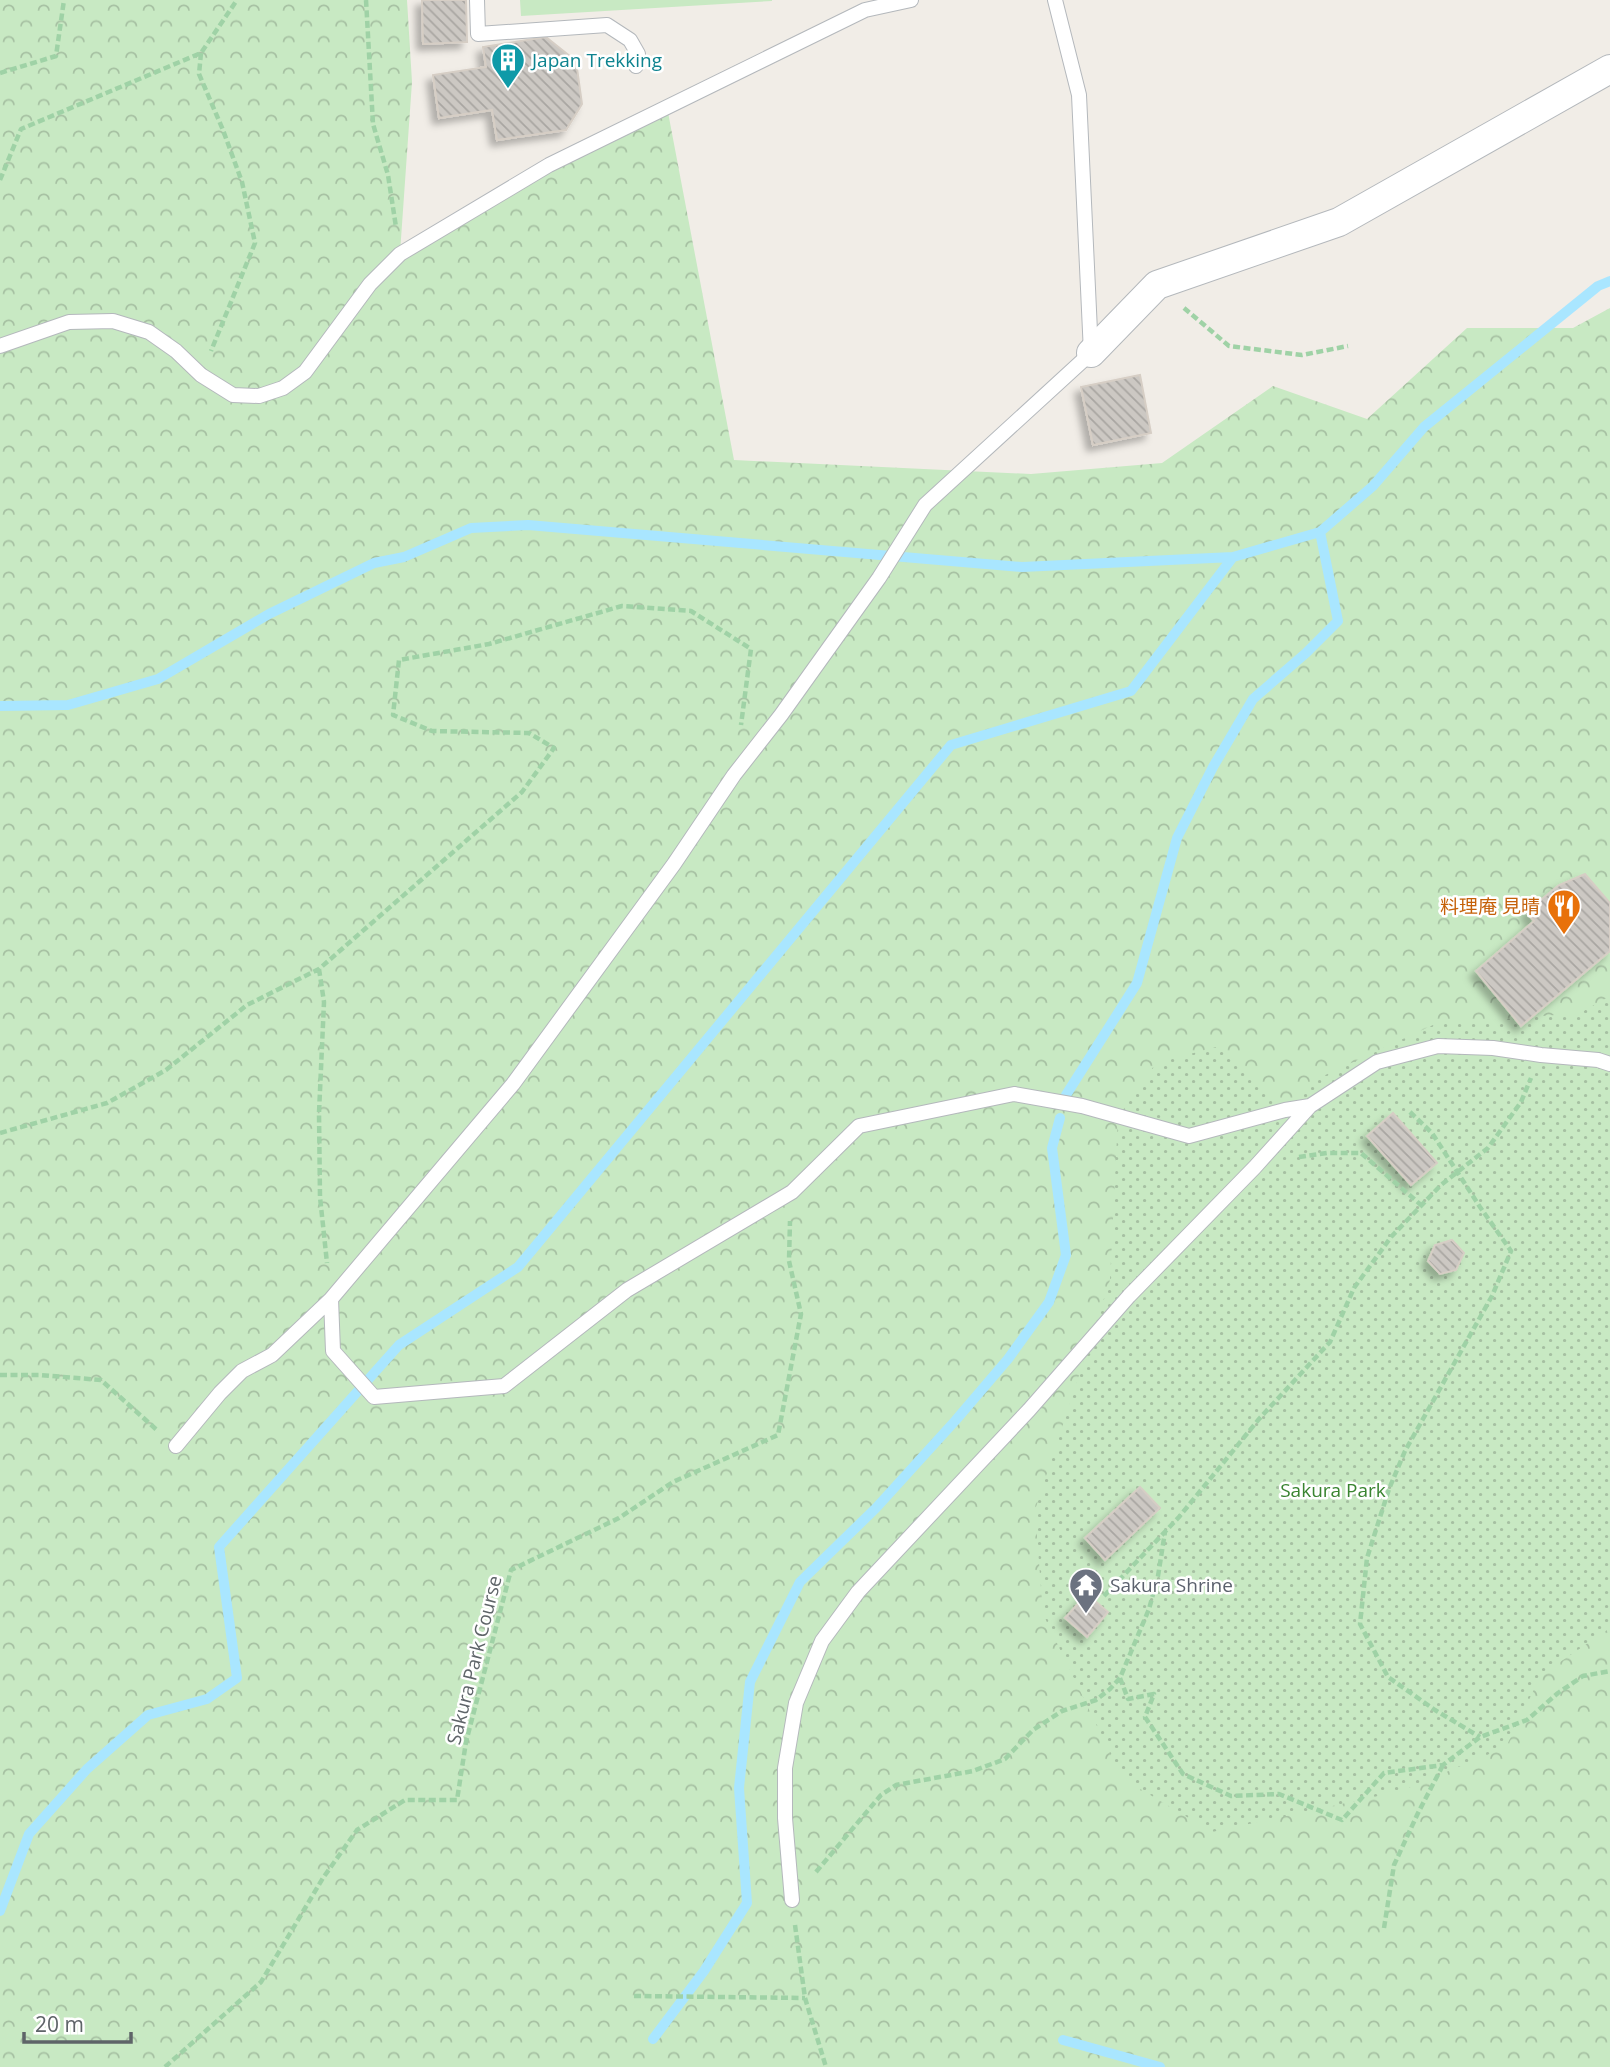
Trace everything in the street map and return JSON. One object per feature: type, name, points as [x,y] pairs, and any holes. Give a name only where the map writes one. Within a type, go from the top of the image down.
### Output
[{"type":"street","points":[[1091,353],[1157,285],[1339,222],[1610,69]]},
{"type":"lane","points":[[477,0],[478,34],[607,25],[630,40],[638,54],[636,66]]},
{"type":"lane","points":[[0,346],[69,322],[113,321],[149,332],[176,351],[201,374],[233,395],[259,396],[283,388],[305,372],[370,284],[400,254],[549,164],[862,5],[911,0]]},
{"type":"lane","points":[[176,1446],[242,1371],[272,1355],[331,1299],[513,1084],[674,864],[734,775],[781,715],[878,578],[925,505],[1091,353],[1079,95],[1055,0]]},
{"type":"lane","points":[[792,1900],[785,1818],[785,1768],[796,1703],[822,1641],[858,1592],[1028,1410],[1129,1296],[1272,1149],[1310,1106],[1377,1062],[1438,1046],[1493,1048],[1604,1062],[1610,1048]]},
{"type":"lane","points":[[331,1299],[332,1351],[374,1397],[504,1386],[627,1290],[792,1192],[859,1126],[1014,1094],[1082,1106],[1189,1136],[1284,1110],[1310,1106]]},
{"type":"path","points":[[0,73],[56,56],[64,0]]},
{"type":"path","points":[[201,374],[255,243],[242,183],[199,74],[201,53],[237,0]]},
{"type":"path","points":[[366,0],[373,124],[388,175],[400,254]]},
{"type":"path","points":[[0,180],[21,129],[201,53]]},
{"type":"path","points":[[1157,285],[1229,346],[1302,355],[1348,346]]},
{"type":"path","points":[[0,1133],[107,1103],[166,1070],[247,1005],[319,970],[522,792],[554,748],[529,733],[432,731],[393,715],[399,660],[489,644],[622,606],[691,611],[751,649],[734,775]]},
{"type":"path","points":[[319,970],[324,1002],[319,1113],[320,1197],[331,1299]]},
{"type":"path","points":[[1104,1597],[1179,1517],[1259,1419],[1330,1342],[1354,1288],[1391,1237],[1458,1171],[1488,1148],[1521,1102],[1541,1055]]},
{"type":"path","points":[[1410,1111],[1432,1133],[1511,1251],[1493,1296],[1405,1451],[1389,1489],[1367,1558],[1360,1624],[1388,1676],[1435,1710],[1480,1737]]},
{"type":"path","points":[[1272,1149],[1296,1157],[1361,1153],[1421,1205]]},
{"type":"path","name":"Sakura Park Course","points":[[165,2067],[261,1982],[323,1878],[357,1830],[405,1800],[457,1800],[466,1742],[511,1570],[620,1518],[673,1482],[778,1435],[801,1314],[789,1261],[792,1192]]},
{"type":"path","points":[[0,1375],[102,1380],[176,1446]]},
{"type":"path","points":[[826,2067],[805,1998],[792,1900],[881,1794],[896,1785],[973,1771],[1005,1759],[1033,1730],[1062,1711],[1096,1700],[1120,1678],[1149,1609],[1165,1532]]},
{"type":"path","points":[[1384,1928],[1394,1865],[1443,1765],[1480,1737],[1527,1720],[1583,1676],[1610,1671]]},
{"type":"path","points":[[1120,1678],[1128,1699],[1154,1694],[1145,1717],[1183,1774],[1231,1796],[1279,1794],[1342,1820],[1384,1773],[1443,1765]]},
{"type":"path","points":[[634,1996],[805,1998]]},
{"type":"green space","points":[[0,0],[407,0],[412,82],[400,253],[667,107],[734,460],[1031,474],[1162,463],[1273,386],[1367,419],[1467,328],[1573,328],[1610,308],[1610,2067],[0,2067]]},
{"type":"green space","points":[[520,0],[772,0],[772,1],[521,16]]},
{"type":"green space","name":"Sakura Park","points":[[1610,996],[1610,1628],[1541,1675],[1506,1747],[1401,1791],[1212,1832],[1122,1778],[1043,1614],[1035,1510],[1110,1280],[1118,1117],[1156,1063],[1220,1046],[1285,1110],[1321,1077],[1433,1025],[1580,1013]]},
{"type":"building","points":[[422,0],[466,0],[467,42],[423,44]]},
{"type":"building","name":"Japan Trekking","points":[[546,37],[576,61],[582,104],[566,130],[497,140],[492,110],[439,118],[433,75],[486,67],[483,47]]},
{"type":"building","points":[[1140,375],[1151,433],[1093,445],[1081,387]]},
{"type":"building","name":"料理庵 見晴","points":[[1585,874],[1610,903],[1610,951],[1521,1026],[1476,971],[1534,921],[1526,912],[1559,885]]},
{"type":"building","points":[[1393,1113],[1437,1163],[1411,1185],[1367,1136]]},
{"type":"building","points":[[1452,1240],[1464,1253],[1456,1270],[1440,1274],[1428,1261],[1435,1245]]},
{"type":"building","points":[[1140,1487],[1160,1508],[1105,1560],[1085,1538]]},
{"type":"building","name":"Sakura Shrine","points":[[1087,1594],[1108,1612],[1087,1637],[1065,1618]]},
{"type":"waterway","points":[[0,706],[68,705],[158,679],[269,614],[374,563],[404,557],[471,528],[528,525],[1022,567],[1233,557],[1320,532],[1373,486],[1424,427],[1598,286],[1610,281]]},
{"type":"waterway","points":[[1066,1095],[1137,983],[1177,838],[1213,767],[1253,699],[1338,621],[1320,532]]},
{"type":"waterway","points":[[0,1911],[29,1834],[87,1769],[148,1715],[207,1699],[237,1678],[219,1547],[399,1345],[518,1267],[951,745],[1131,691],[1233,557]]},
{"type":"waterway","points":[[653,2039],[704,1971],[747,1903],[739,1788],[750,1682],[800,1582],[876,1508],[955,1421],[1008,1359],[1049,1302],[1066,1255],[1052,1148],[1060,1118]]},
{"type":"waterway","points":[[1063,2040],[1160,2067]]},
{"type":"place","name":"Japan Trekking","points":[[508,90]]},
{"type":"place","name":"料理庵 見晴","points":[[1564,936]]},
{"type":"place","name":"Sakura Shrine","points":[[1086,1615]]}]
